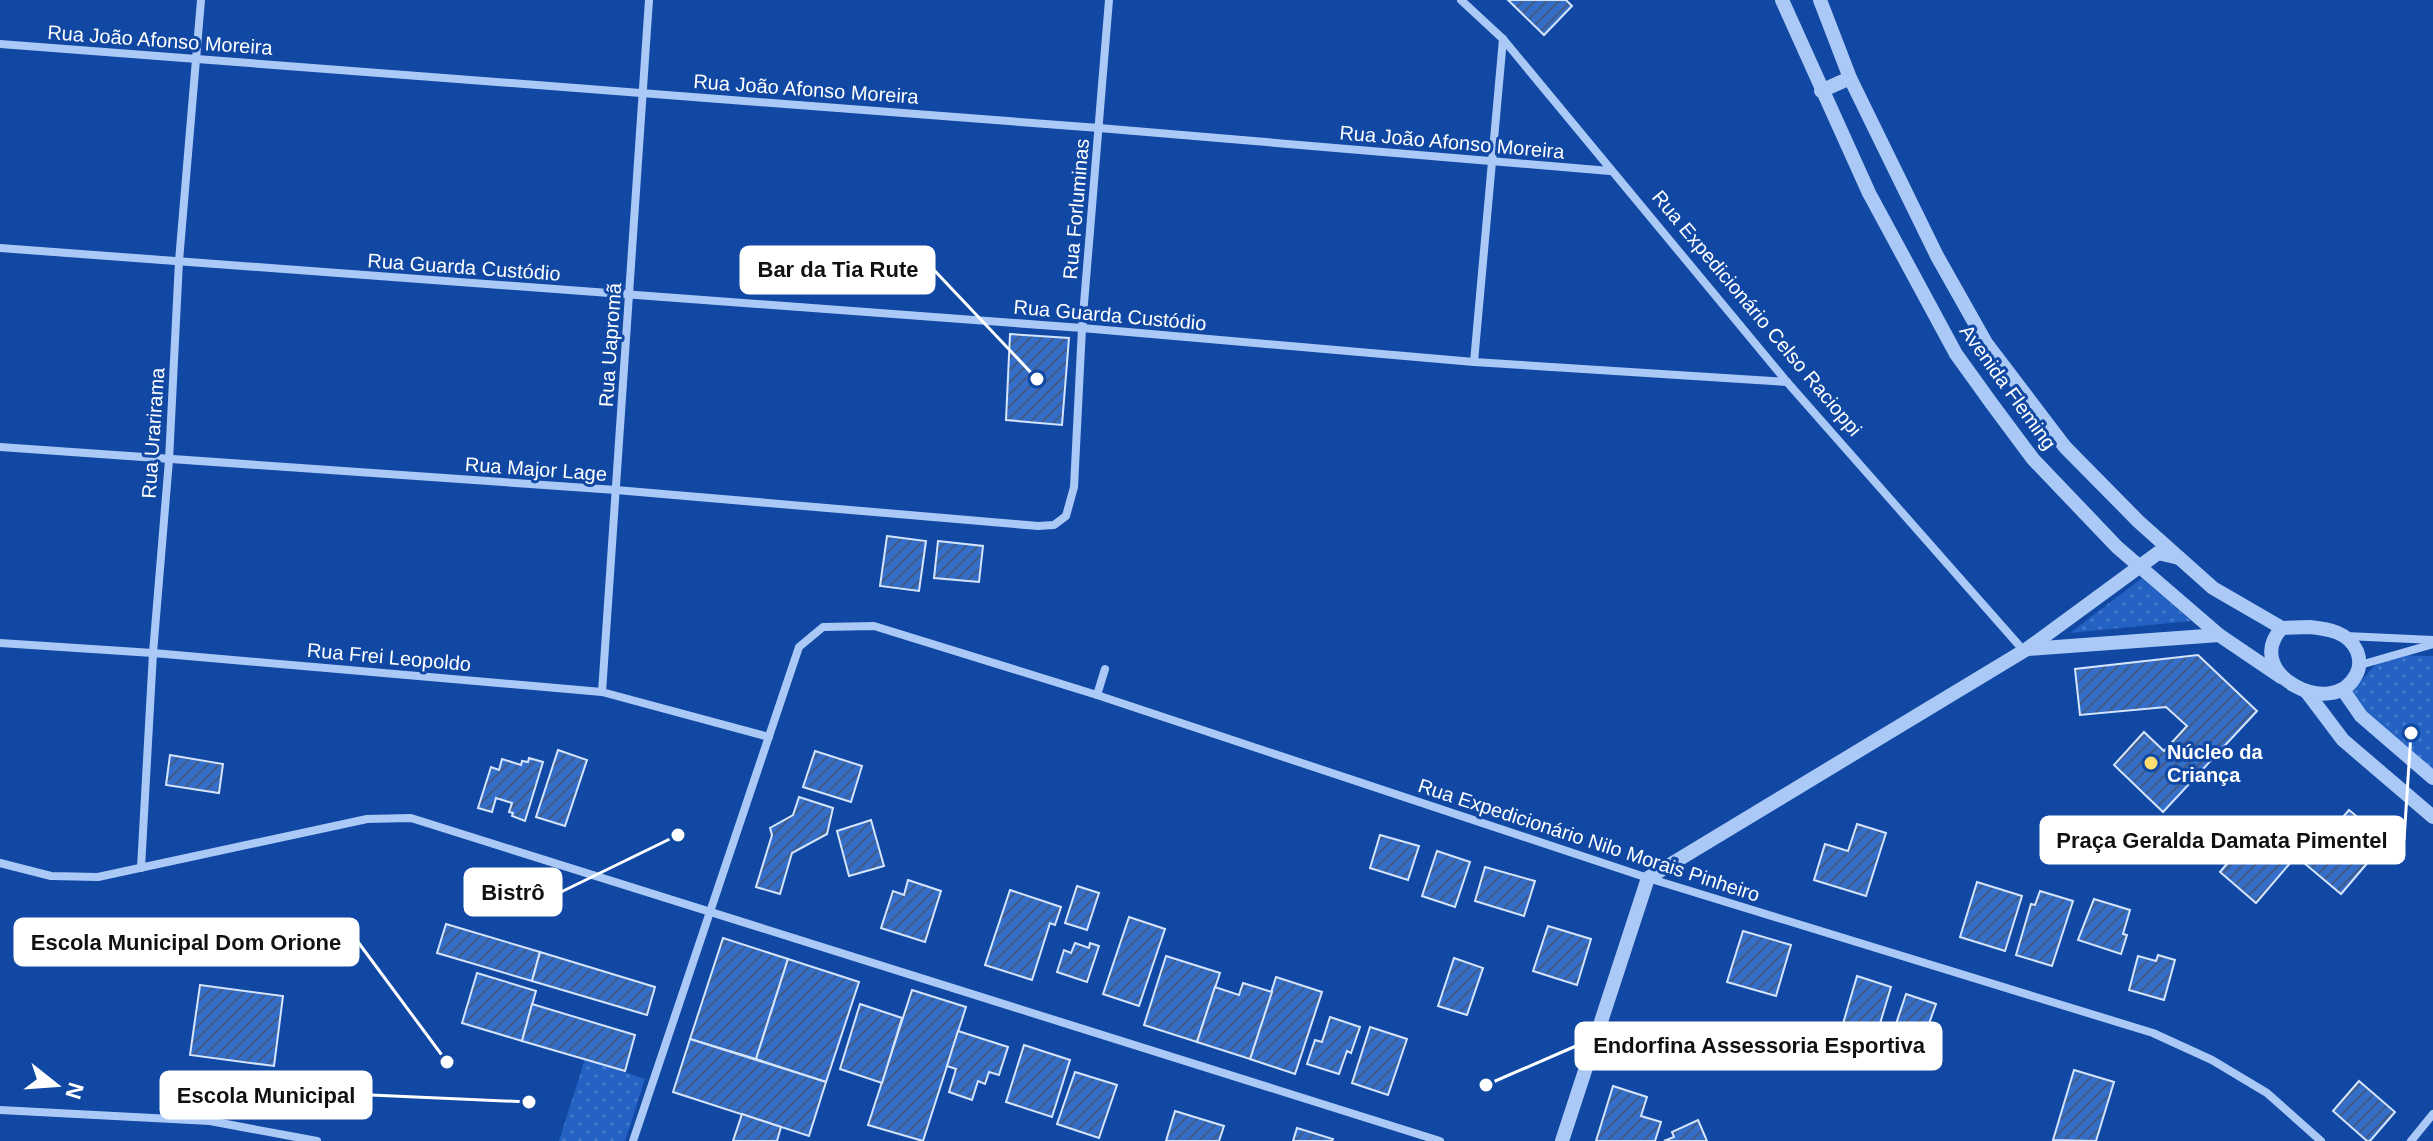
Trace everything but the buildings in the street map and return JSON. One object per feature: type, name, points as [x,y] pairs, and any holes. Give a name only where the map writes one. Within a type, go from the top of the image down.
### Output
[{"type":"street","name":"Rua Urarirama","points":[[141,868],[153,653],[169,460],[179,261],[201,0]]},
{"type":"street","name":"Rua Uapromã","points":[[602,692],[649,0]]},
{"type":"street","name":"Rua Forluminas","points":[[1066,516],[1074,487],[1082,328],[1109,0]]},
{"type":"street","name":"Rua Expedicionário Celso Racioppi","points":[[1461,0],[1503,39],[1787,382],[2026,650]]},
{"type":"street","name":"Avenida Fleming","points":[[1782,0],[1869,193],[1956,354],[2033,459],[2139,566],[2219,635],[2281,677]]},
{"type":"street","name":"Avenida Fleming","points":[[1820,0],[1850,78],[1937,256],[1986,343],[2065,447],[2139,522],[2213,588],[2282,628]]},
{"type":"street","points":[[1474,362],[1503,39]]},
{"type":"street","name":"Rua João Afonso Moreira","points":[[0,44],[1099,128],[1610,171]]},
{"type":"street","points":[[1821,91],[1850,78]]},
{"type":"street","name":"Rua Guarda Custódio","points":[[0,248],[1082,328],[1474,362],[1787,382]]},
{"type":"street","name":"Rua Major Lage","points":[[0,447],[616,490],[1038,526],[1054,525],[1066,516]]},
{"type":"street","points":[[1562,1141],[1648,878],[2026,650],[2158,553],[2179,558]]},
{"type":"street","name":"Rua Expedicionário Nilo Morais Pinheiro","points":[[769,737],[799,647],[823,627],[874,626],[1097,695],[1648,878],[2153,1033],[2212,1060],[2267,1093],[2321,1141]]},
{"type":"street","points":[[2282,628],[2332,629],[2345,636],[2357,651],[2360,665],[2354,679],[2343,690],[2324,695],[2306,691],[2281,677],[2271,659],[2273,638],[2282,628]]},
{"type":"street","points":[[2026,650],[2219,635]]},
{"type":"street","points":[[2345,636],[2433,642]]},
{"type":"street","points":[[2360,665],[2433,642]]},
{"type":"street","name":"Rua Frei Leopoldo","points":[[0,643],[153,653],[602,692],[769,737]]},
{"type":"street","points":[[1097,695],[1105,669]]},
{"type":"street","points":[[2343,690],[2361,716],[2433,778]]},
{"type":"street","points":[[2306,691],[2343,740],[2433,817]]},
{"type":"street","points":[[633,1141],[769,737]]},
{"type":"street","points":[[0,863],[51,876],[98,877],[367,819],[411,818],[1440,1141]]},
{"type":"street","points":[[0,1110],[210,1121],[317,1141]]},
{"type":"street","points":[[2411,1141],[2433,1114]]},
{"type":"shaded area","points":[[2142,578],[2191,621],[2070,633]]},
{"type":"shaded area","points":[[2397,655],[2433,656],[2433,769],[2347,697],[2375,665]]},
{"type":"shaded area","points":[[585,1059],[645,1079],[625,1141],[559,1141]]},
{"type":"place","name":"Bar da Tia Rute","points":[[1037,379]]},
{"type":"place","name":"Praça Geralda Damata Pimentel","points":[[2411,733]]},
{"type":"place","name":"Núcleo da Criança","points":[[2151,763]]},
{"type":"place","name":"Bistrô","points":[[678,835]]},
{"type":"place","name":"Escola Municipal Dom Orione","points":[[447,1062]]},
{"type":"place","name":"Endorfina Assessoria Esportiva","points":[[1486,1085]]},
{"type":"place","name":"Escola Municipal","points":[[529,1102]]}]
